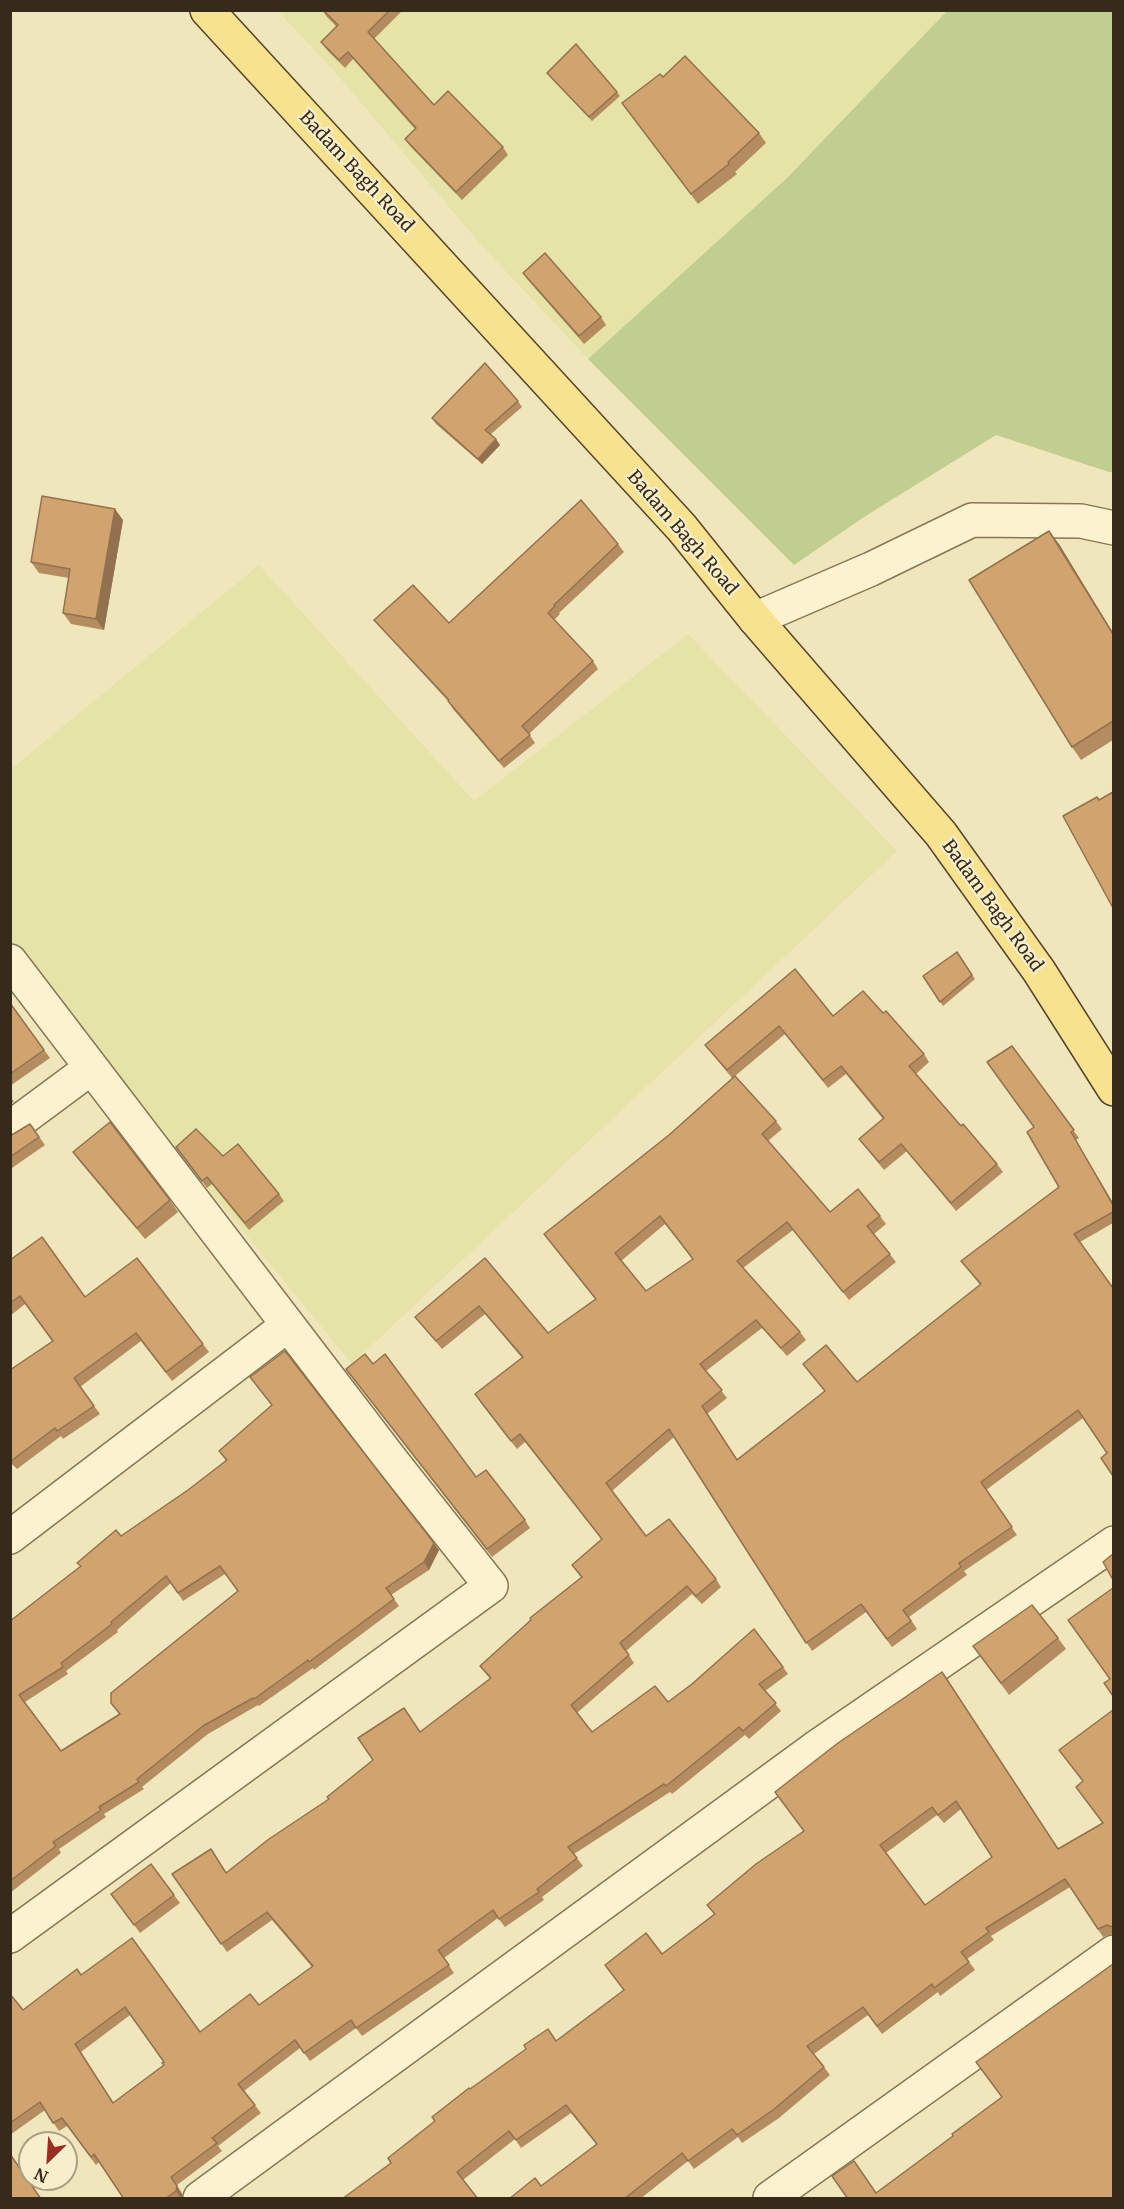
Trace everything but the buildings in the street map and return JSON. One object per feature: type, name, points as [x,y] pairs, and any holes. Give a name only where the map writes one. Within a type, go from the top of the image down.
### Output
[{"type":"main road","name":"Badam Bagh Road","points":[[207,10],[674,519],[755,619],[941,834],[1040,971],[1113,1089]]},
{"type":"street","points":[[755,619],[872,569],[972,520],[1081,521],[1113,528]]},
{"type":"street","points":[[10,961],[490,1586],[10,1936]]},
{"type":"street","points":[[10,1128],[92,1068]]},
{"type":"street","points":[[10,1537],[288,1325]]},
{"type":"street","points":[[200,2199],[818,1746],[1113,1543]]},
{"type":"street","points":[[770,2199],[1113,1952]]},
{"type":"shaded area","points":[[278,11],[947,11],[788,177],[588,359],[481,245],[335,72]]},
{"type":"shaded area","points":[[259,565],[474,801],[688,634],[897,851],[352,1364],[11,948],[10,770]]},
{"type":"green space","points":[[947,11],[1113,11],[1113,472],[996,435],[864,517],[794,565],[588,359],[788,177]]}]
